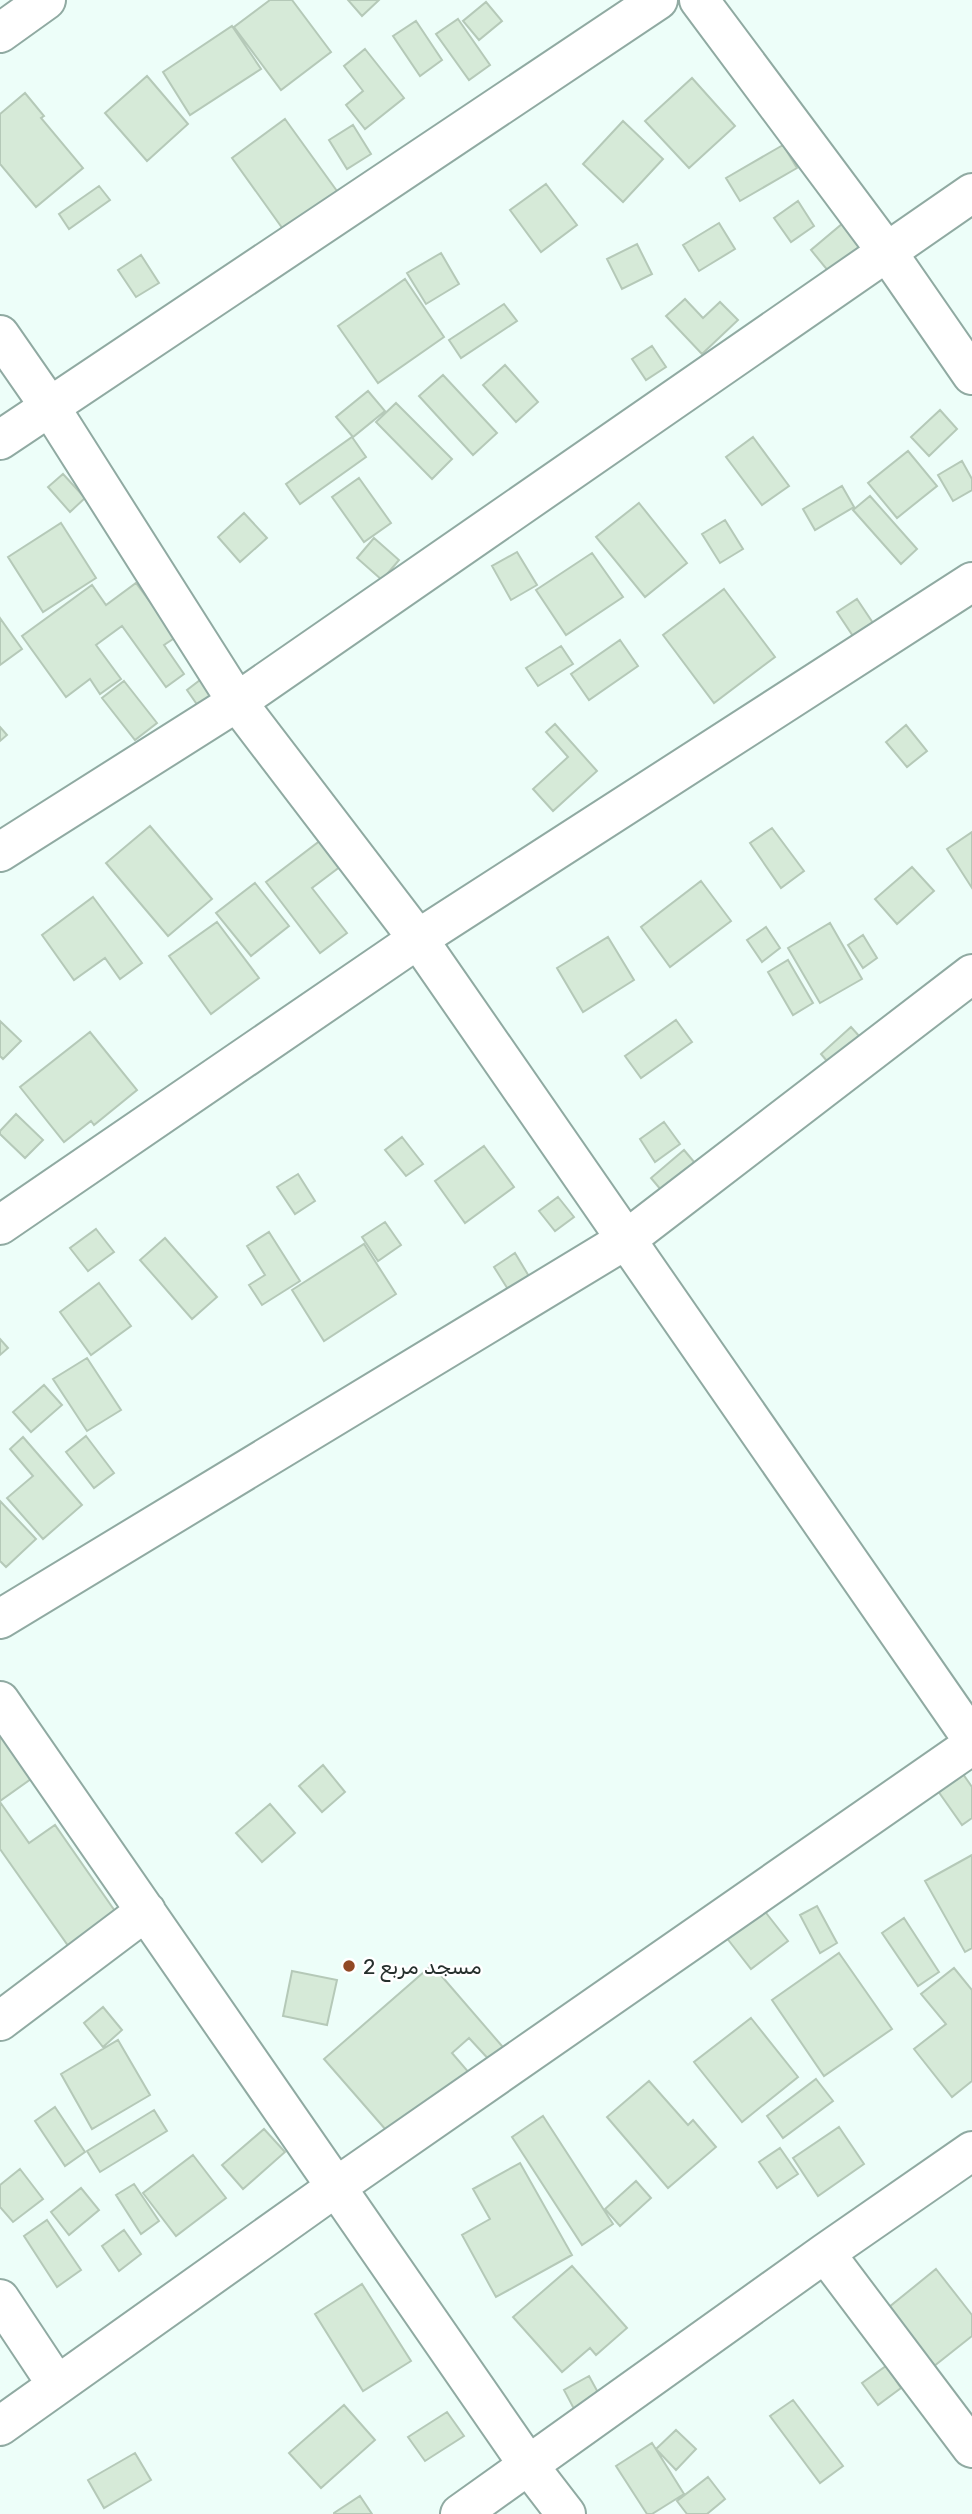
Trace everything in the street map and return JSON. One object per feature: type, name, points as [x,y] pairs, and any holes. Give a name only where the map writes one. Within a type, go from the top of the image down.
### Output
[{"type":"street","points":[[0,33],[46,0]]},
{"type":"street","points":[[0,440],[658,0]]},
{"type":"street","points":[[699,0],[887,252],[972,375]]},
{"type":"street","points":[[0,852],[237,702],[972,193]]},
{"type":"street","points":[[0,335],[50,407],[237,702],[418,939],[972,1739]]},
{"type":"street","points":[[0,1225],[418,939],[972,582]]},
{"type":"street","points":[[0,1619],[627,1239],[972,974]]},
{"type":"street","points":[[0,1701],[529,2466],[566,2514]]},
{"type":"street","points":[[0,2426],[336,2187],[972,1745]]},
{"type":"street","points":[[0,2021],[146,1912]]},
{"type":"street","points":[[460,2514],[972,2151]]},
{"type":"street","points":[[825,2253],[972,2448]]},
{"type":"street","points":[[0,2299],[57,2385]]},
{"type":"building","points":[[270,0],[292,0],[331,52],[281,90],[234,27]]},
{"type":"building","points":[[348,0],[379,0],[362,16]]},
{"type":"building","points":[[486,2],[502,21],[479,40],[463,21]]},
{"type":"building","points":[[458,19],[490,65],[469,80],[436,34]]},
{"type":"building","points":[[416,21],[442,60],[420,76],[393,36]]},
{"type":"building","points":[[232,26],[261,69],[190,115],[163,72]]},
{"type":"building","points":[[365,49],[404,98],[365,129],[346,105],[363,91],[344,66]]},
{"type":"building","points":[[147,76],[188,124],[147,161],[105,113]]},
{"type":"building","points":[[692,78],[735,126],[689,168],[645,121]]},
{"type":"building","points":[[25,93],[44,116],[41,118],[83,168],[36,207],[0,164],[0,114]]},
{"type":"building","points":[[285,119],[342,198],[288,236],[232,158]]},
{"type":"building","points":[[623,121],[663,159],[623,202],[583,164]]},
{"type":"building","points":[[353,125],[371,154],[347,169],[329,140]]},
{"type":"building","points":[[783,145],[797,168],[740,201],[726,178]]},
{"type":"building","points":[[546,184],[577,225],[541,252],[510,210]]},
{"type":"building","points":[[99,186],[110,200],[69,229],[59,214]]},
{"type":"building","points":[[798,201],[814,226],[791,242],[774,218]]},
{"type":"building","points":[[855,213],[888,252],[843,289],[811,250]]},
{"type":"building","points":[[719,223],[735,249],[699,271],[683,245]]},
{"type":"building","points":[[637,244],[652,274],[622,289],[607,259]]},
{"type":"building","points":[[441,253],[459,284],[426,304],[407,273]]},
{"type":"building","points":[[141,255],[159,283],[136,297],[118,270]]},
{"type":"building","points":[[405,279],[444,337],[378,383],[338,326]]},
{"type":"building","points":[[685,299],[703,318],[720,302],[738,320],[702,354],[666,316]]},
{"type":"building","points":[[504,304],[517,321],[461,358],[449,340]]},
{"type":"building","points":[[652,346],[666,367],[646,380],[632,359]]},
{"type":"building","points":[[505,365],[538,402],[516,422],[483,385]]},
{"type":"building","points":[[443,375],[497,433],[473,455],[419,396]]},
{"type":"building","points":[[368,391],[385,411],[353,437],[336,417]]},
{"type":"building","points":[[396,403],[452,459],[432,479],[376,422]]},
{"type":"building","points":[[940,410],[957,429],[929,456],[911,437]]},
{"type":"building","points":[[352,437],[366,457],[300,504],[286,484]]},
{"type":"building","points":[[753,437],[789,486],[762,505],[726,457]]},
{"type":"building","points":[[908,451],[937,486],[897,518],[868,483]]},
{"type":"building","points":[[962,461],[972,479],[972,490],[953,501],[938,475]]},
{"type":"building","points":[[63,474],[85,498],[70,512],[48,487]]},
{"type":"building","points":[[359,478],[391,523],[364,542],[332,497]]},
{"type":"building","points":[[842,486],[854,507],[815,530],[803,509]]},
{"type":"building","points":[[870,496],[917,549],[901,564],[853,510]]},
{"type":"building","points":[[639,503],[687,563],[645,597],[596,537]]},
{"type":"building","points":[[244,513],[267,538],[240,562],[218,537]]},
{"type":"building","points":[[725,520],[743,549],[720,563],[702,534]]},
{"type":"building","points":[[61,523],[96,578],[43,612],[8,557]]},
{"type":"building","points":[[374,538],[399,560],[382,580],[357,558]]},
{"type":"building","points":[[517,552],[537,585],[511,600],[492,566]]},
{"type":"building","points":[[592,553],[623,597],[566,635],[536,590]]},
{"type":"building","points":[[136,583],[176,637],[164,645],[184,674],[166,687],[122,626],[96,645],[121,679],[100,694],[90,679],[66,697],[22,636],[92,585],[106,605]]},
{"type":"building","points":[[724,589],[775,657],[714,703],[663,635]]},
{"type":"building","points":[[857,599],[873,623],[853,636],[837,612]]},
{"type":"building","points":[[0,618],[22,649],[0,665]]},
{"type":"building","points":[[620,640],[638,666],[589,700],[571,674]]},
{"type":"building","points":[[561,646],[573,664],[538,686],[526,668]]},
{"type":"building","points":[[204,677],[223,704],[205,716],[187,690]]},
{"type":"building","points":[[124,681],[157,723],[135,740],[102,698]]},
{"type":"building","points":[[555,724],[597,771],[553,811],[533,789],[568,757],[546,732]]},
{"type":"building","points":[[906,725],[927,751],[907,767],[886,742]]},
{"type":"building","points":[[0,727],[7,735],[0,741]]},
{"type":"building","points":[[150,826],[212,899],[168,936],[106,863]]},
{"type":"building","points":[[772,828],[804,871],[781,888],[750,843]]},
{"type":"building","points":[[972,832],[972,888],[947,849]]},
{"type":"building","points":[[321,840],[341,866],[312,888],[347,933],[320,953],[266,882]]},
{"type":"building","points":[[912,867],[934,891],[897,924],[875,899]]},
{"type":"building","points":[[701,881],[731,921],[670,967],[641,927]]},
{"type":"building","points":[[255,883],[289,926],[251,956],[216,913]]},
{"type":"building","points":[[93,897],[142,963],[120,979],[105,958],[74,980],[42,935]]},
{"type":"building","points":[[217,922],[259,978],[211,1014],[169,956]]},
{"type":"building","points":[[830,923],[862,979],[820,1003],[788,948]]},
{"type":"building","points":[[766,927],[780,948],[762,962],[747,940]]},
{"type":"building","points":[[863,935],[877,958],[863,968],[848,945]]},
{"type":"building","points":[[608,937],[634,980],[583,1012],[557,968]]},
{"type":"building","points":[[788,960],[813,1003],[793,1015],[768,972]]},
{"type":"building","points":[[676,1020],[692,1042],[641,1078],[625,1056]]},
{"type":"building","points":[[0,1021],[21,1041],[3,1059],[0,1056]]},
{"type":"building","points":[[851,1027],[869,1047],[838,1074],[821,1054]]},
{"type":"building","points":[[90,1032],[137,1090],[94,1125],[91,1121],[64,1142],[20,1087]]},
{"type":"building","points":[[16,1114],[43,1140],[25,1158],[0,1134]]},
{"type":"building","points":[[664,1122],[680,1144],[655,1162],[640,1139]]},
{"type":"building","points":[[402,1137],[423,1164],[406,1176],[385,1150]]},
{"type":"building","points":[[484,1146],[514,1187],[465,1223],[435,1181]]},
{"type":"building","points":[[684,1150],[705,1175],[672,1203],[651,1178]]},
{"type":"building","points":[[298,1174],[315,1201],[295,1214],[277,1187]]},
{"type":"building","points":[[558,1197],[574,1217],[555,1231],[539,1211]]},
{"type":"building","points":[[385,1222],[401,1245],[378,1261],[362,1237]]},
{"type":"building","points":[[96,1229],[114,1252],[88,1271],[70,1248]]},
{"type":"building","points":[[269,1232],[300,1281],[262,1305],[249,1285],[265,1275],[247,1246]]},
{"type":"building","points":[[165,1238],[217,1297],[192,1319],[140,1260]]},
{"type":"building","points":[[364,1244],[396,1294],[324,1341],[292,1290]]},
{"type":"building","points":[[515,1253],[530,1278],[509,1291],[494,1267]]},
{"type":"building","points":[[99,1283],[131,1326],[91,1355],[60,1312]]},
{"type":"building","points":[[0,1339],[8,1348],[0,1355]]},
{"type":"building","points":[[87,1358],[121,1410],[87,1431],[53,1379]]},
{"type":"building","points":[[44,1385],[62,1405],[31,1432],[13,1412]]},
{"type":"building","points":[[86,1436],[114,1473],[94,1488],[66,1452]]},
{"type":"building","points":[[23,1437],[82,1505],[43,1539],[7,1498],[33,1476],[10,1449]]},
{"type":"building","points":[[0,1501],[36,1539],[6,1567],[0,1561]]},
{"type":"building","points":[[0,1727],[38,1774],[0,1801]]},
{"type":"building","points":[[323,1765],[345,1792],[322,1812],[299,1786]]},
{"type":"building","points":[[963,1774],[972,1787],[972,1818],[962,1825],[938,1791]]},
{"type":"building","points":[[0,1802],[29,1843],[55,1825],[117,1914],[69,1947],[0,1849]]},
{"type":"building","points":[[270,1804],[295,1833],[262,1862],[236,1833]]},
{"type":"building","points":[[972,1855],[972,1948],[965,1952],[925,1881]]},
{"type":"building","points":[[817,1906],[837,1943],[820,1953],[800,1915]]},
{"type":"building","points":[[763,1909],[788,1941],[751,1969],[726,1937]]},
{"type":"building","points":[[904,1918],[939,1972],[918,1986],[882,1933]]},
{"type":"building","points":[[839,1953],[892,2029],[824,2076],[772,2000]]},
{"type":"building","points":[[432,1965],[508,2053],[494,2065],[469,2038],[452,2053],[471,2075],[393,2138],[324,2059]]},
{"type":"building","points":[[954,1968],[972,1990],[972,2081],[952,2097],[914,2049],[946,2024],[921,1994]]},
{"type":"building","points":[[292,1971],[337,1980],[327,2025],[283,2016]]},
{"type":"building","points":[[103,2007],[122,2030],[103,2047],[84,2023]]},
{"type":"building","points":[[751,2018],[798,2077],[742,2122],[694,2062]]},
{"type":"building","points":[[118,2040],[150,2095],[92,2129],[61,2074]]},
{"type":"building","points":[[816,2079],[833,2101],[783,2138],[767,2116]]},
{"type":"building","points":[[649,2081],[688,2125],[693,2120],[716,2147],[668,2188],[607,2117]]},
{"type":"building","points":[[55,2107],[85,2152],[65,2166],[35,2121]]},
{"type":"building","points":[[154,2110],[167,2131],[100,2172],[87,2151]]},
{"type":"building","points":[[543,2116],[613,2224],[582,2245],[512,2137]]},
{"type":"building","points":[[839,2127],[864,2164],[818,2196],[793,2158]]},
{"type":"building","points":[[264,2129],[285,2152],[243,2189],[222,2165]]},
{"type":"building","points":[[780,2148],[798,2174],[777,2188],[759,2162]]},
{"type":"building","points":[[193,2155],[226,2198],[176,2236],[143,2193]]},
{"type":"building","points":[[520,2163],[572,2255],[496,2297],[462,2235],[490,2219],[473,2189]]},
{"type":"building","points":[[20,2169],[43,2199],[13,2222],[0,2207],[0,2185]]},
{"type":"building","points":[[636,2181],[651,2198],[620,2226],[605,2209]]},
{"type":"building","points":[[134,2184],[159,2221],[141,2234],[116,2195]]},
{"type":"building","points":[[81,2188],[99,2210],[69,2235],[51,2212]]},
{"type":"building","points":[[47,2220],[81,2270],[57,2287],[24,2236]]},
{"type":"building","points":[[124,2230],[141,2254],[119,2271],[102,2246]]},
{"type":"building","points":[[572,2266],[627,2328],[596,2355],[590,2348],[562,2372],[513,2317]]},
{"type":"building","points":[[936,2269],[972,2315],[972,2336],[924,2374],[878,2316]]},
{"type":"building","points":[[362,2284],[411,2361],[363,2391],[315,2314]]},
{"type":"building","points":[[886,2366],[901,2388],[878,2405],[862,2383]]},
{"type":"building","points":[[589,2376],[607,2409],[581,2422],[564,2390]]},
{"type":"building","points":[[793,2400],[843,2466],[820,2483],[770,2416]]},
{"type":"building","points":[[344,2405],[375,2440],[321,2488],[289,2453]]},
{"type":"building","points":[[447,2412],[464,2436],[425,2461],[408,2437]]},
{"type":"building","points":[[676,2430],[696,2449],[676,2470],[656,2449]]},
{"type":"building","points":[[652,2443],[684,2494],[652,2514],[647,2514],[616,2466]]},
{"type":"building","points":[[135,2453],[151,2480],[104,2508],[88,2480]]},
{"type":"building","points":[[708,2477],[725,2499],[707,2514],[687,2514],[677,2501]]},
{"type":"building","points":[[360,2496],[372,2514],[334,2514],[334,2513]]},
{"type":"place","name":"مسجد مربع 2","points":[[349,1966]]}]
